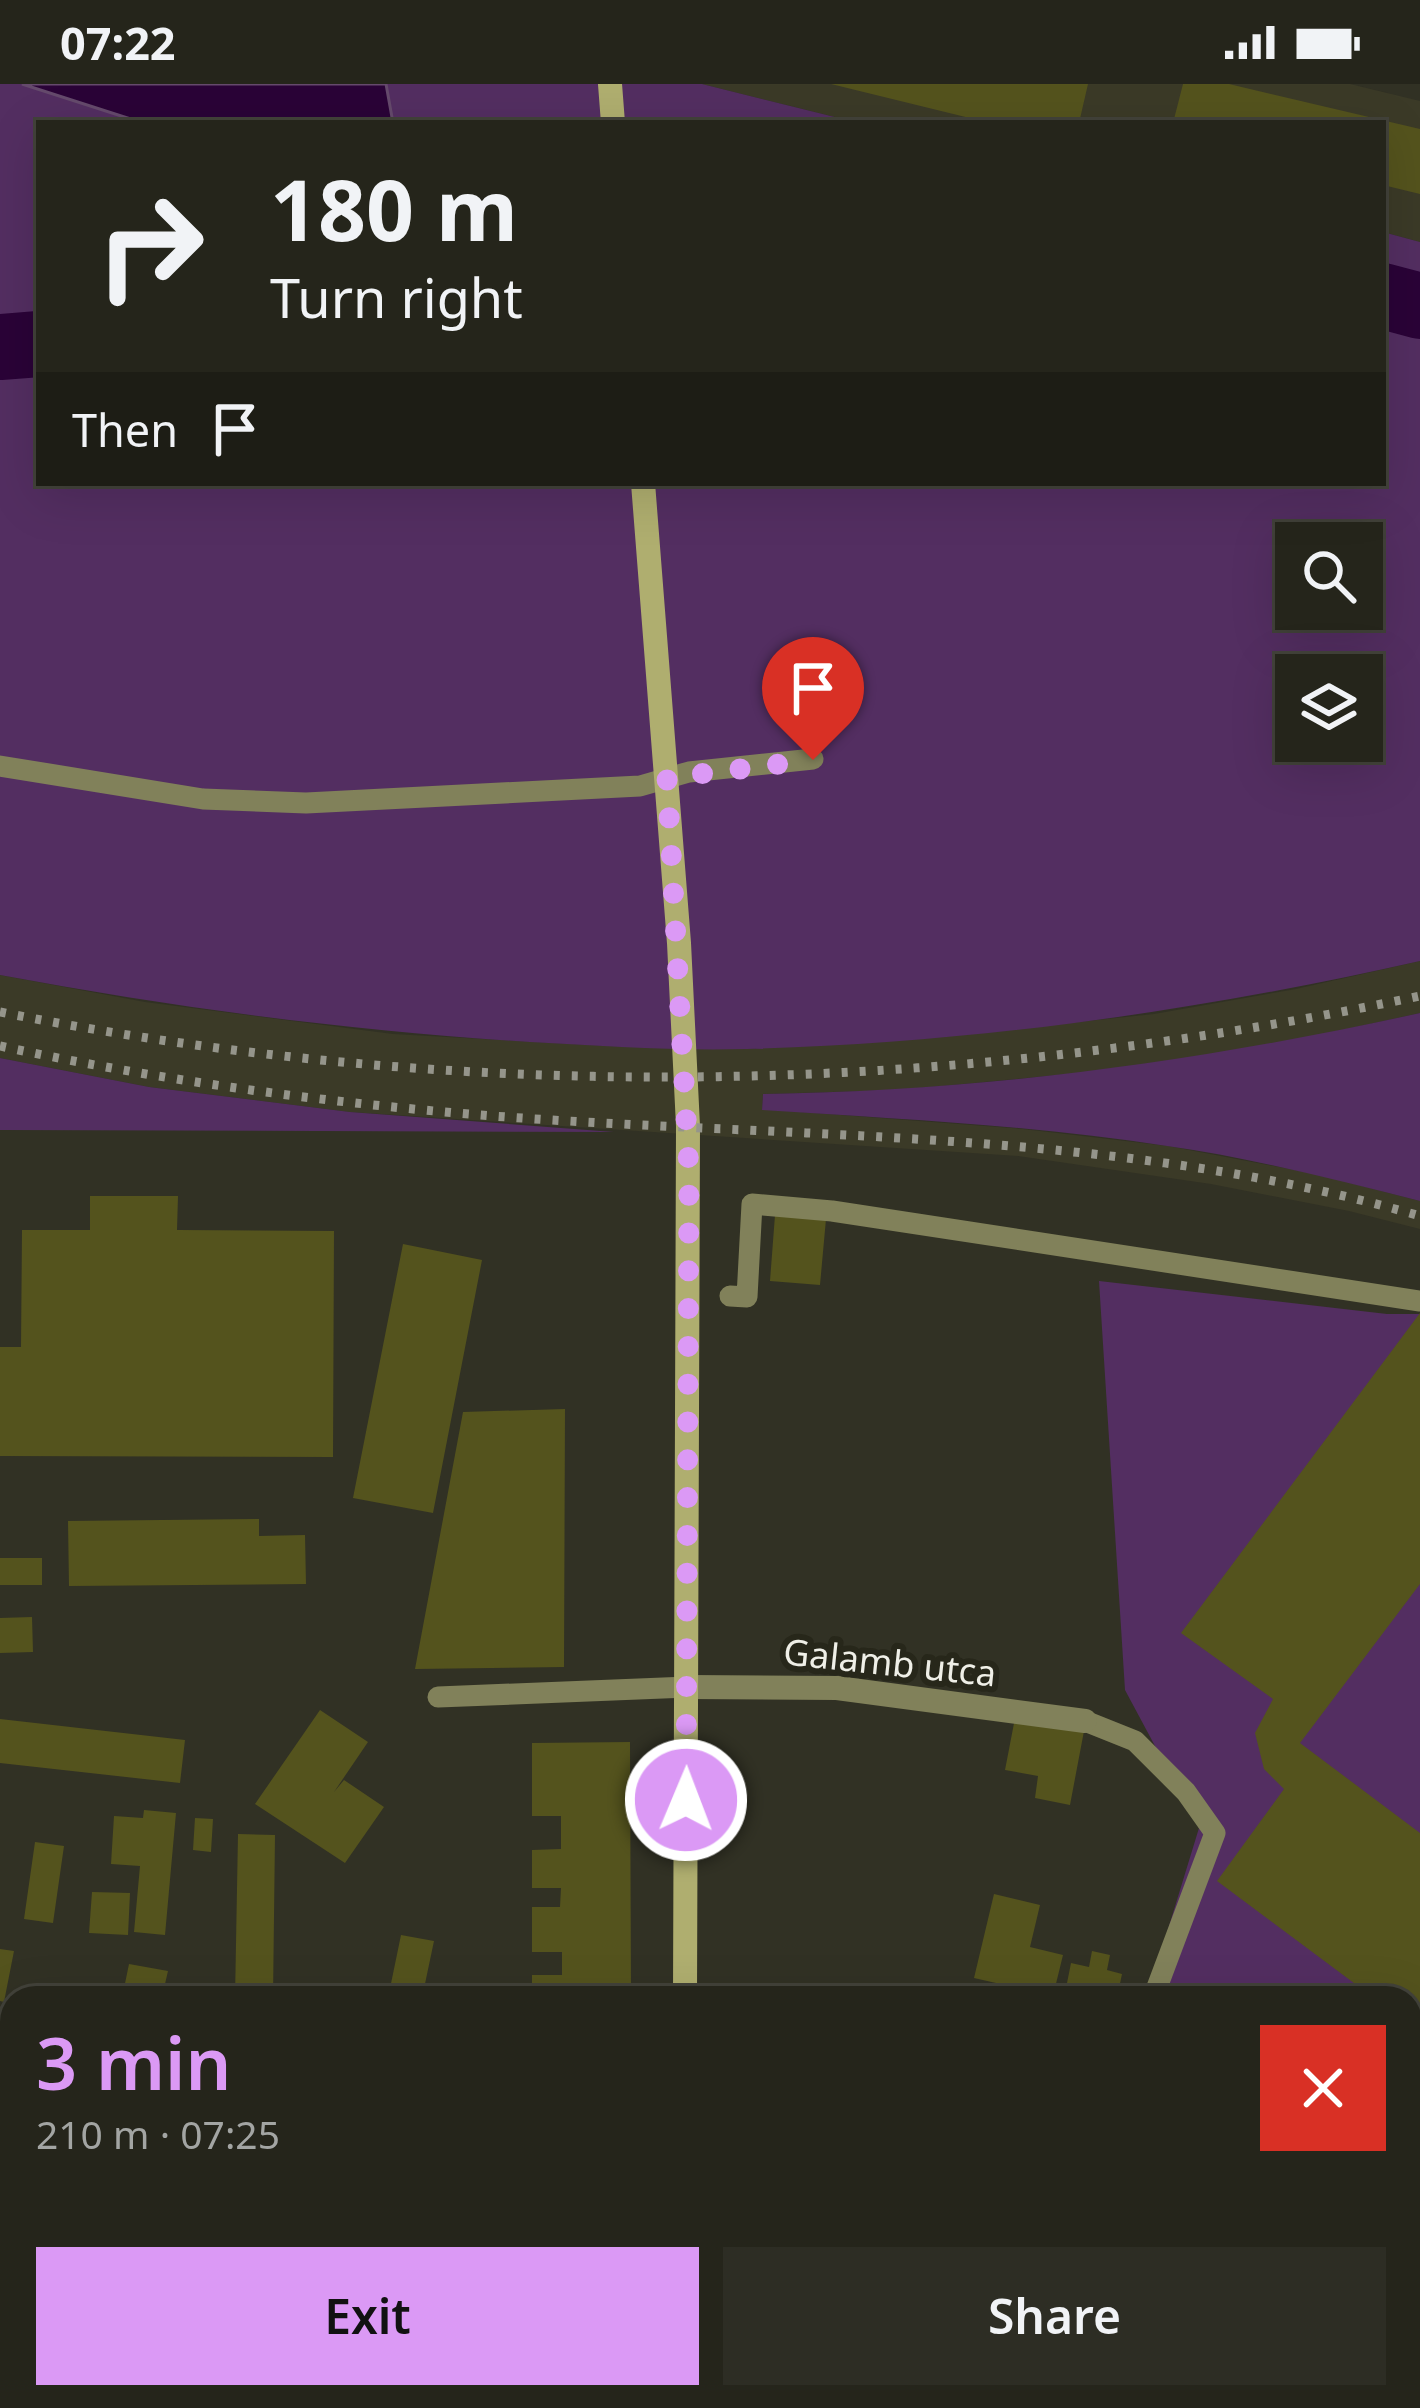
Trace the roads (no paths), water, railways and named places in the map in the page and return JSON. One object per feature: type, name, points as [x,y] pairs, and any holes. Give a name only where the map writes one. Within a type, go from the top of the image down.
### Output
[{"type":"street","points":[[610,84],[613,120]]},
{"type":"street","points":[[643,486],[689,1148],[685,1986]]},
{"type":"street","name":"Galamb utca","points":[[688,1687],[837,1688],[1085,1721]]},
{"type":"lane","points":[[0,766],[203,799],[306,802],[640,786],[667,778],[813,760]]},
{"type":"lane","points":[[730,1296],[747,1297],[752,1204],[832,1211],[1420,1300]]},
{"type":"lane","points":[[438,1697],[688,1687]]},
{"type":"lane","points":[[1085,1721],[1135,1741],[1186,1792],[1215,1832],[1157,1986]]},
{"type":"waterway","points":[[1386,297],[1420,306]]},
{"type":"waterway","points":[[0,347],[36,344]]},
{"type":"railway","points":[[0,1012],[177,1042],[355,1063],[533,1075],[711,1077],[889,1070],[1066,1054],[1244,1029],[1420,996]]},
{"type":"railway","points":[[0,1046],[184,1080],[431,1111],[1076,1152],[1306,1188],[1420,1216]]}]
